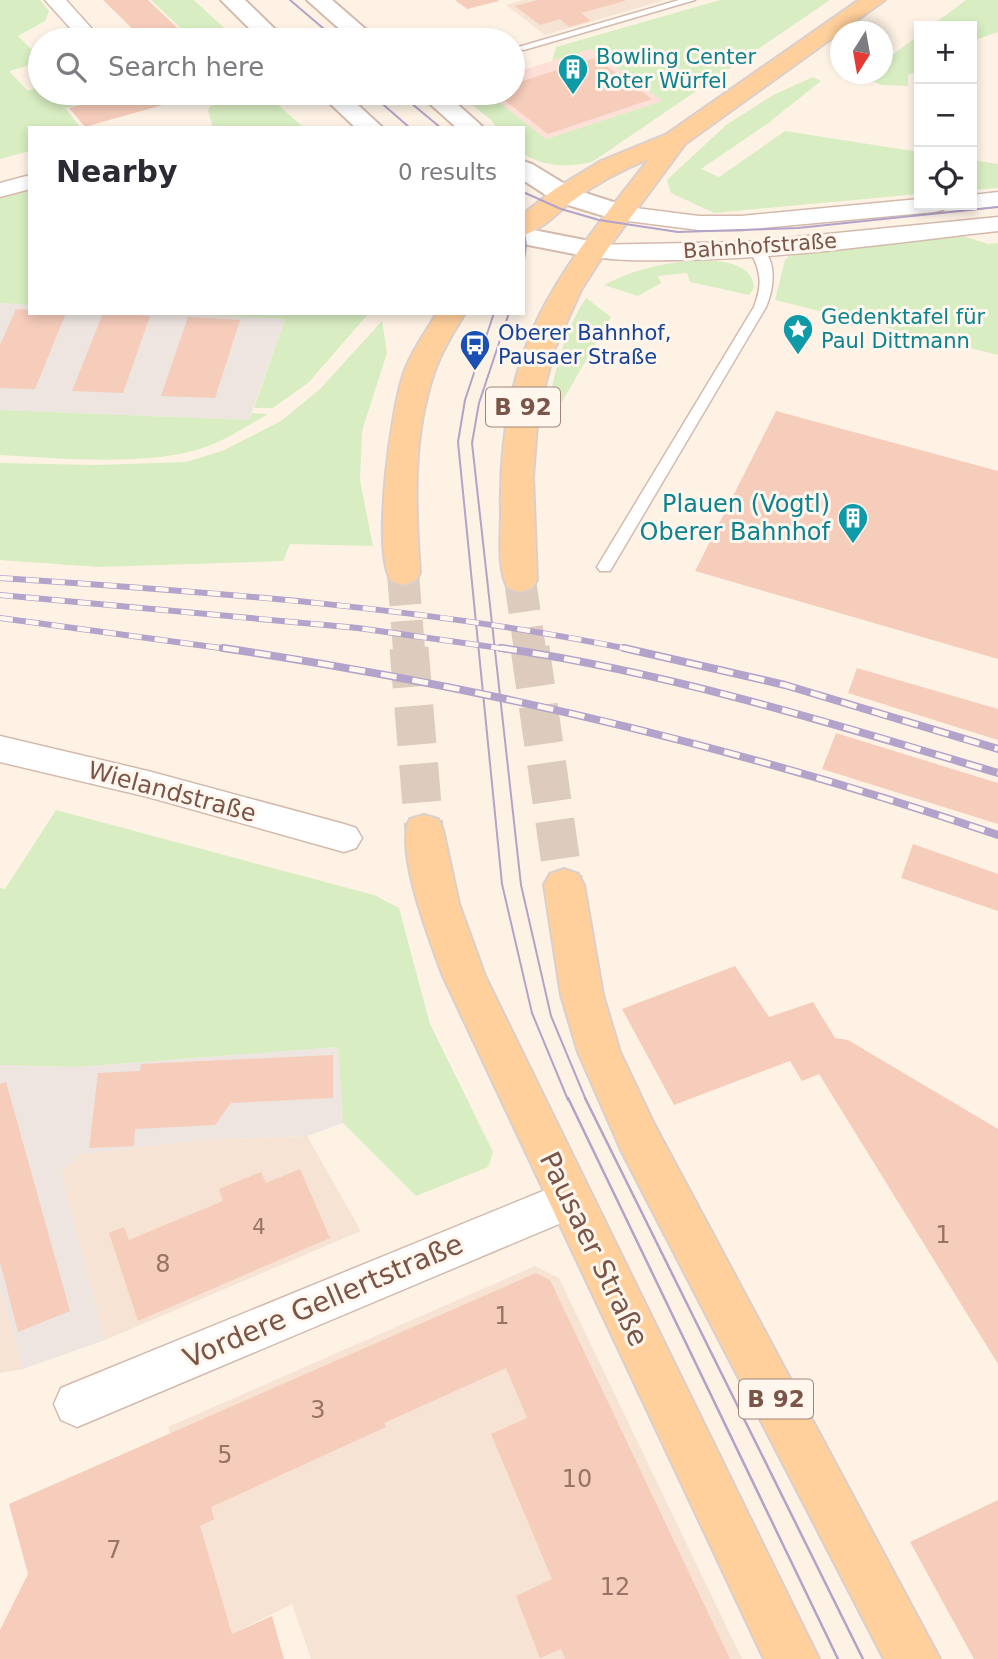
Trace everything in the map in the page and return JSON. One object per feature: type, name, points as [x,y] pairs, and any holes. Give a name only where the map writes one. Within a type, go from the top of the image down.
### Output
[{"type":"main road","name":"B 92","points":[[525,225],[564,195],[610,166],[676,139],[874,0]]},
{"type":"main road","name":"B 92","points":[[520,580],[515,466],[519,427],[529,379],[555,313],[620,213],[676,139]]},
{"type":"main road","points":[[403,573],[399,530],[402,460],[414,392],[430,347],[450,315]]},
{"type":"main road","name":"Pausaer Straße","points":[[424,830],[427,860],[443,919],[464,976],[792,1659]]},
{"type":"main road","name":"B 92","points":[[564,885],[582,995],[598,1052],[638,1138],[913,1659]]},
{"type":"street","points":[[55,0],[81,28]]},
{"type":"street","points":[[232,0],[261,28]]},
{"type":"street","points":[[318,0],[352,28]]},
{"type":"street","points":[[345,105],[369,126]]},
{"type":"street","points":[[444,105],[470,126]]},
{"type":"street","name":"Bahnhofstraße","points":[[525,170],[564,195],[620,213],[699,223],[741,223],[914,207]]},
{"type":"street","points":[[0,190],[28,183]]},
{"type":"street","points":[[977,201],[998,199]]},
{"type":"street","name":"Bahnhofstraße","points":[[525,236],[595,250],[670,253],[755,248],[998,224]]},
{"type":"street","name":"Wielandstraße","points":[[0,749],[148,784],[344,838]]},
{"type":"street","name":"Vordere Gellertstraße","points":[[77,1405],[570,1199]]},
{"type":"lane","points":[[525,47],[690,0]]},
{"type":"lane","points":[[605,567],[760,307],[769,274],[755,248]]},
{"type":"shaded area","points":[[522,0],[665,0],[545,35],[506,5]]},
{"type":"shaded area","name":"Bowling Center Roter Würfel","points":[[591,49],[663,101],[546,139],[503,105],[525,105],[525,69]]},
{"type":"shaded area","points":[[0,303],[28,305],[28,315],[212,315],[285,319],[249,420],[0,410]]},
{"type":"shaded area","points":[[338,1047],[343,1123],[307,1136],[203,1140],[81,1154],[61,1173],[105,1340],[23,1369],[0,1289],[0,1065],[76,1067]]},
{"type":"shaded area","points":[[307,1136],[361,1231],[105,1340],[61,1173],[80,1154],[203,1140]]},
{"type":"shaded area","points":[[535,1266],[559,1278],[742,1659],[311,1659],[292,1604],[232,1634],[168,1427]]},
{"type":"shaded area","points":[[0,1289],[23,1369],[0,1373]]},
{"type":"green space","points":[[0,0],[40,0],[49,11],[45,21],[28,28],[18,36],[28,46],[28,65],[9,71],[28,91],[28,105],[76,105],[65,108],[79,126],[28,126],[28,152],[0,159]]},
{"type":"green space","points":[[151,0],[194,0],[224,28],[181,28]]},
{"type":"green space","points":[[720,0],[830,0],[592,162],[556,165],[525,155],[525,126],[496,126],[472,105],[503,105],[546,139],[662,101],[591,49],[552,61],[556,47]]},
{"type":"green space","points":[[966,0],[998,0],[998,32],[977,39],[977,21],[938,21]]},
{"type":"green space","points":[[914,39],[914,73],[908,75],[908,86],[879,84],[893,84],[893,54]]},
{"type":"green space","points":[[813,77],[821,81],[767,124],[701,169],[719,177],[785,131],[914,151],[914,194],[714,213],[671,193],[667,180],[726,125],[773,95]]},
{"type":"green space","points":[[278,105],[302,126],[212,126],[208,111],[210,106]]},
{"type":"green space","points":[[977,161],[998,164],[998,188],[977,190]]},
{"type":"green space","points":[[28,191],[28,305],[0,303],[0,199]]},
{"type":"green space","points":[[960,235],[988,244],[998,243],[998,355],[775,300],[785,260],[792,253]]},
{"type":"green space","points":[[705,260],[721,261],[743,269],[749,274],[754,288],[749,295],[690,282],[687,273],[658,276],[661,283],[638,296],[604,285],[653,267]]},
{"type":"green space","points":[[586,298],[611,317],[548,426],[544,425],[564,343]]},
{"type":"green space","points":[[212,315],[367,315],[309,382],[273,408],[254,408],[285,319]]},
{"type":"green space","points":[[382,321],[387,353],[362,431],[360,480],[373,546],[290,544],[283,561],[98,567],[0,560],[0,463],[95,465],[186,462],[222,451],[281,421],[320,389]]},
{"type":"green space","points":[[0,410],[249,420],[252,413],[268,414],[218,442],[188,452],[162,457],[107,460],[0,455]]},
{"type":"green space","points":[[56,810],[374,895],[399,908],[430,1024],[493,1152],[488,1167],[416,1196],[343,1123],[338,1047],[76,1067],[0,1065],[0,888],[5,889]]},
{"type":"building","points":[[103,0],[148,0],[178,28],[132,28]]},
{"type":"building","points":[[455,0],[498,0],[499,1],[467,9]]},
{"type":"building","points":[[538,0],[625,1],[581,13],[591,21],[569,27],[560,19],[540,25],[515,6]]},
{"type":"building","name":"Bowling Center Roter Würfel","points":[[595,58],[652,99],[548,134],[511,105],[525,105],[525,80]]},
{"type":"building","points":[[80,105],[162,105],[89,126],[84,126],[69,108]]},
{"type":"building","points":[[16,309],[28,310],[28,315],[65,315],[35,389],[0,388],[0,345]]},
{"type":"building","points":[[102,315],[150,316],[123,393],[72,391]]},
{"type":"building","points":[[188,317],[240,320],[215,398],[161,396]]},
{"type":"building","name":"Plauen (Vogtl) Oberer Bahnhof","points":[[776,411],[998,471],[998,659],[695,571]]},
{"type":"building","points":[[857,668],[998,709],[998,740],[848,693]]},
{"type":"building","points":[[836,733],[998,783],[998,824],[822,769]]},
{"type":"building","points":[[913,844],[998,874],[998,911],[901,878]]},
{"type":"building","points":[[735,966],[769,1017],[813,1002],[835,1038],[848,1040],[998,1129],[998,1364],[819,1074],[802,1081],[790,1061],[674,1105],[622,1009]]},
{"type":"building","points":[[333,1055],[333,1098],[231,1103],[215,1125],[135,1129],[134,1146],[89,1148],[98,1073],[140,1071],[141,1064]]},
{"type":"building","points":[[6,1082],[70,1311],[18,1332],[0,1262],[0,1084]]},
{"type":"building","points":[[300,1169],[330,1238],[138,1321],[109,1233],[124,1227],[129,1240],[223,1201],[219,1189],[261,1172],[266,1183]]},
{"type":"building","points":[[536,1273],[550,1280],[730,1659],[565,1659],[561,1649],[540,1658],[516,1596],[552,1579],[491,1434],[527,1418],[506,1368],[384,1423],[386,1427],[211,1507],[214,1519],[200,1526],[232,1634],[272,1616],[284,1659],[0,1659],[0,1630],[28,1574],[9,1504]]},
{"type":"building","points":[[998,1500],[998,1659],[974,1659],[910,1542]]},
{"type":"tunnel","points":[[403,573],[409,650]]},
{"type":"tunnel","points":[[520,580],[530,650]]},
{"type":"tunnel","points":[[409,648],[424,830]]},
{"type":"tunnel","points":[[530,648],[564,885]]},
{"type":"tram line","points":[[290,0],[323,28]]},
{"type":"tram line","points":[[384,105],[408,126]]},
{"type":"tram line","points":[[413,105],[439,126]]},
{"type":"tram line","points":[[525,193],[561,209],[599,220],[678,232],[798,228],[998,207]]},
{"type":"tram line","points":[[525,239],[525,253]]},
{"type":"tram line","points":[[493,315],[465,400],[458,442],[502,884],[532,1013],[568,1100]]},
{"type":"tram line","points":[[508,315],[479,403],[472,443],[521,885],[551,1016],[586,1100]]},
{"type":"tram line","points":[[568,1098],[838,1659]]},
{"type":"tram line","points":[[585,1098],[863,1659]]},
{"type":"railway","points":[[0,578],[318,603],[476,623],[631,650]]},
{"type":"railway","points":[[0,595],[358,628],[510,650]]},
{"type":"railway","points":[[0,618],[235,650]]},
{"type":"railway","points":[[223,648],[420,682],[615,724],[807,775],[998,835]]},
{"type":"railway","points":[[501,648],[510,650]]},
{"type":"railway","points":[[624,648],[631,650]]},
{"type":"railway","points":[[510,650],[627,671],[690,686],[998,773]]},
{"type":"railway","points":[[631,650],[785,685],[998,749]]},
{"type":"place","name":"Bowling Center Roter Würfel","points":[[573,96]]},
{"type":"place","name":"Gedenktafel für Paul Dittmann","points":[[798,356]]},
{"type":"place","name":"Oberer Bahnhof, Pausaer Straße","points":[[475,372]]},
{"type":"place","name":"Plauen (Vogtl) Oberer Bahnhof","points":[[853,545]]}]
